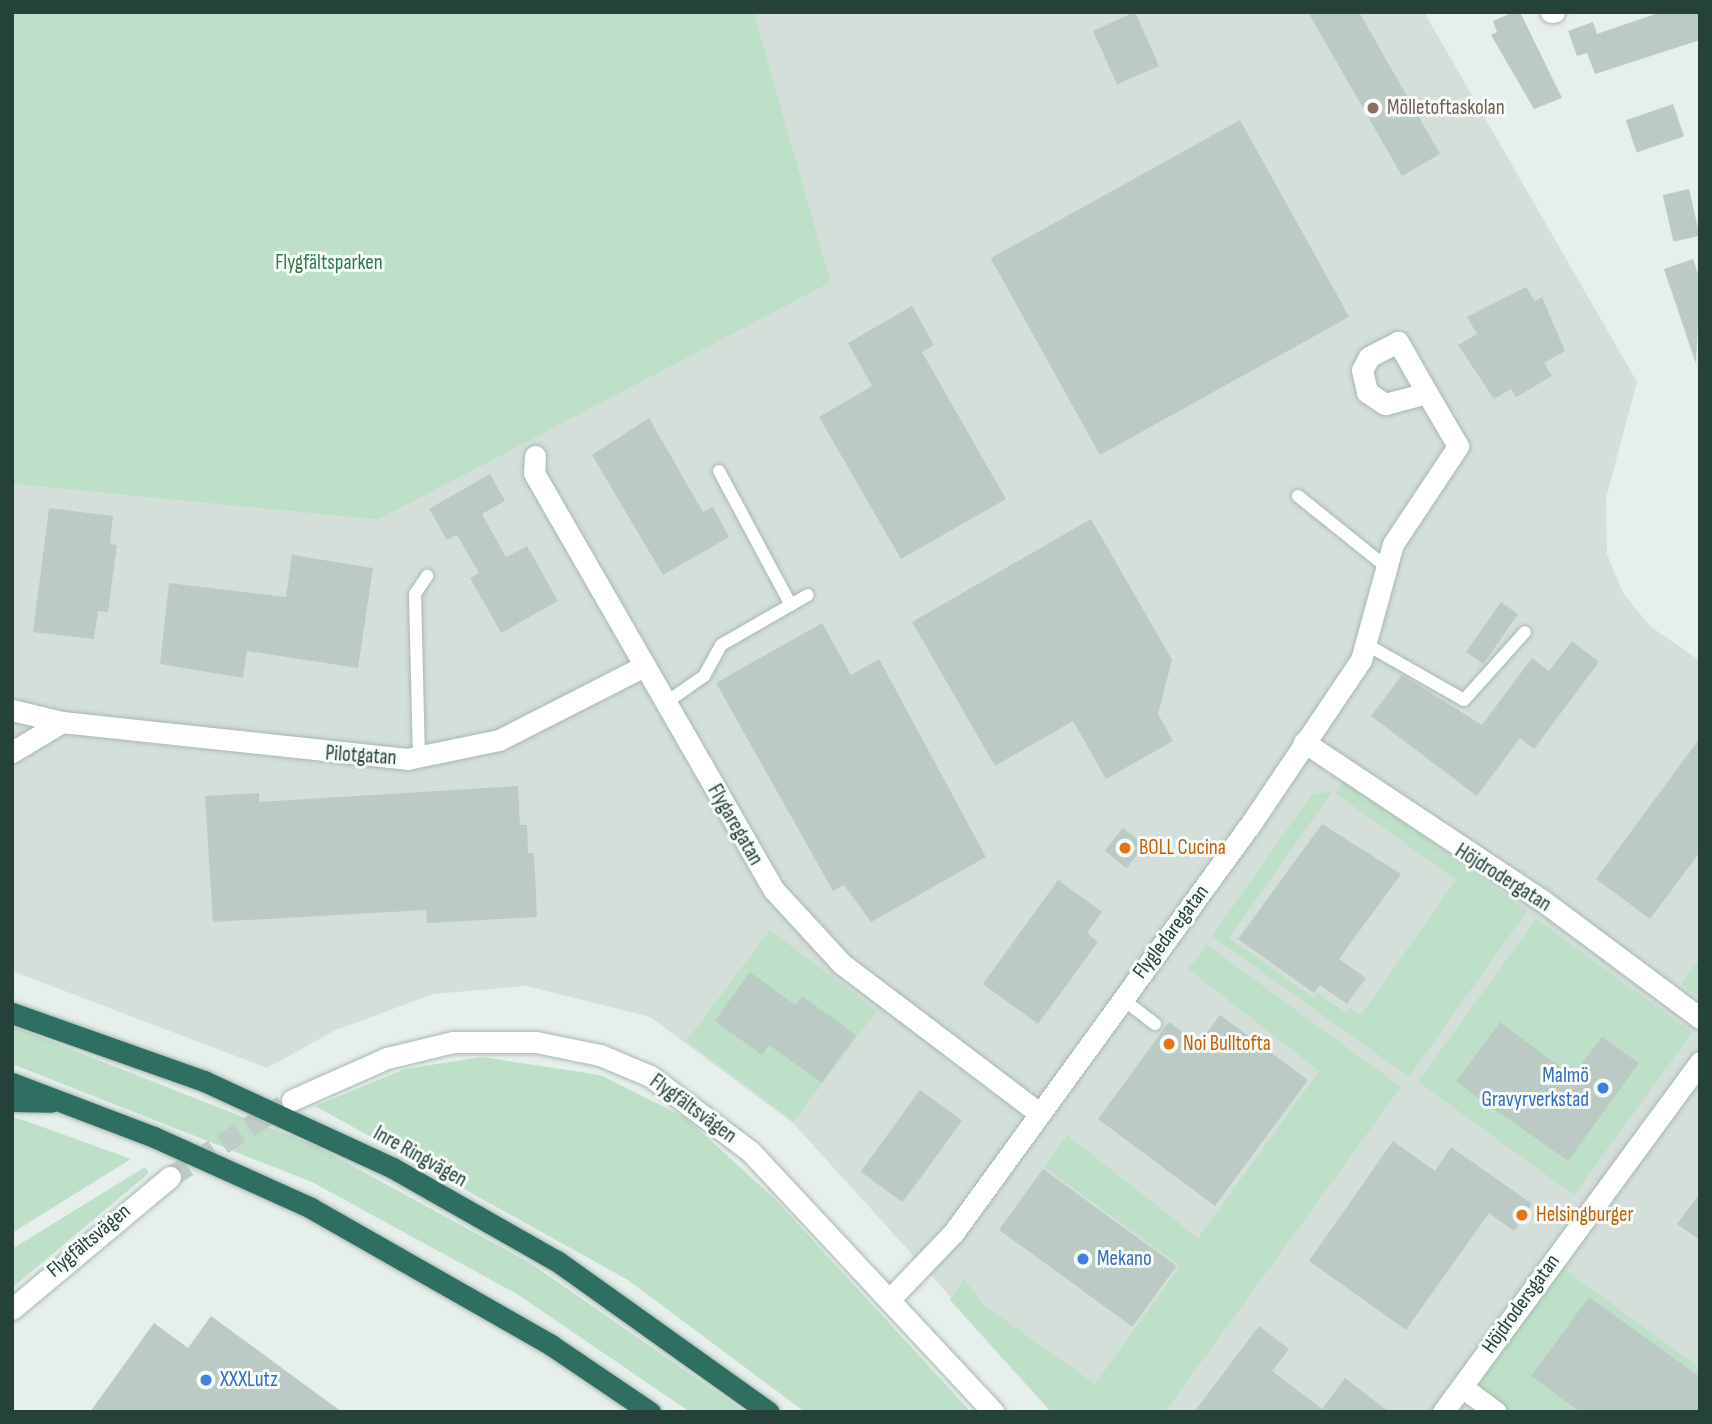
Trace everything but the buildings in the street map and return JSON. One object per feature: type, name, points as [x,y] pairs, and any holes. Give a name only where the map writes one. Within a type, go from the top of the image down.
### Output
[{"type":"highway","name":"Inre Ringvägen","points":[[12,1013],[204,1081],[393,1168],[556,1261],[769,1412]]},
{"type":"highway","points":[[12,1083],[64,1101],[323,1214],[551,1345],[650,1412]]},
{"type":"highway","points":[[12,1101],[64,1101]]},
{"type":"street","name":"Flygledaregatan","points":[[889,1300],[954,1232],[1361,660],[1393,544],[1458,446],[1427,393]]},
{"type":"street","name":"Flygaregatan","points":[[535,456],[534,472],[642,667],[754,860],[817,940],[1039,1113]]},
{"type":"street","name":"Pilotgatan","points":[[12,710],[62,722],[357,759],[419,758],[499,740],[642,667]]},
{"type":"street","points":[[12,752],[62,722]]},
{"type":"street","name":"Höjdrodergatan","points":[[1304,742],[1543,901],[1700,1018]]},
{"type":"street","name":"Flygfältsvägen","points":[[292,1100],[387,1058],[453,1042],[536,1042],[600,1055],[650,1076],[750,1151],[993,1412]]},
{"type":"street","name":"Höjdrodersgatan","points":[[1443,1412],[1700,1062]]},
{"type":"street","name":"Flygfältsvägen","points":[[12,1309],[170,1177]]},
{"type":"street","points":[[1462,1387],[1496,1412]]},
{"type":"lane","points":[[719,471],[791,605]]},
{"type":"lane","points":[[1298,496],[1385,566]]},
{"type":"lane","points":[[419,758],[415,594],[427,576]]},
{"type":"lane","points":[[664,704],[704,676],[721,645],[808,595]]},
{"type":"lane","points":[[1364,643],[1464,700],[1525,632]]},
{"type":"lane","points":[[1121,998],[1155,1024]]},
{"type":"shaded area","points":[[754,12],[1424,12],[1637,382],[1606,498],[1607,554],[1623,593],[1650,626],[1700,661],[1700,1412],[1055,1412],[793,1123],[650,1017],[526,986],[433,994],[336,1030],[267,1068],[12,971],[12,484],[378,520],[831,281]]},
{"type":"green space","name":"Flygfältsparken","points":[[12,12],[754,12],[831,282],[378,520],[12,484]]},
{"type":"green space","points":[[1344,779],[1527,911],[1409,1077],[1212,936],[1312,794],[1332,792],[1229,938],[1314,998],[1318,993],[1346,1013],[1350,1008],[1361,1015],[1456,880],[1335,793]]},
{"type":"green space","points":[[1536,919],[1692,1032],[1574,1195],[1418,1082]]},
{"type":"green space","points":[[770,930],[877,1011],[793,1122],[686,1041]]},
{"type":"green space","points":[[1207,945],[1401,1087],[1165,1412],[1051,1412],[950,1300],[964,1279],[985,1306],[1095,1384],[1180,1266],[1044,1167],[1067,1135],[1198,1238],[1319,1071],[1188,969]]},
{"type":"green space","points":[[1698,961],[1700,963],[1700,997],[1681,984]]},
{"type":"green space","points":[[12,1026],[316,1146],[530,1263],[745,1412],[690,1412],[517,1294],[312,1182],[12,1064]]},
{"type":"green space","points":[[482,1057],[600,1075],[686,1118],[776,1200],[971,1412],[805,1412],[628,1280],[315,1106],[405,1069]]},
{"type":"green space","points":[[12,1117],[26,1121],[131,1159],[12,1233]]},
{"type":"green space","points":[[145,1167],[149,1173],[12,1288],[12,1249]]},
{"type":"green space","points":[[1557,1264],[1700,1368],[1700,1412],[1506,1412],[1469,1385]]},
{"type":"tunnel","points":[[170,1177],[283,1105]]},
{"type":"place","name":"Mölletoftaskolan","points":[[1373,108]]},
{"type":"place","name":"BOLL Cucina","points":[[1125,848]]},
{"type":"place","name":"Noi Bulltofta","points":[[1169,1044]]},
{"type":"place","name":"Malmö Gravyrverkstad","points":[[1603,1088]]},
{"type":"place","name":"Helsingburger","points":[[1522,1215]]},
{"type":"place","name":"Mekano","points":[[1083,1259]]},
{"type":"place","name":"XXXLutz","points":[[206,1380]]}]
